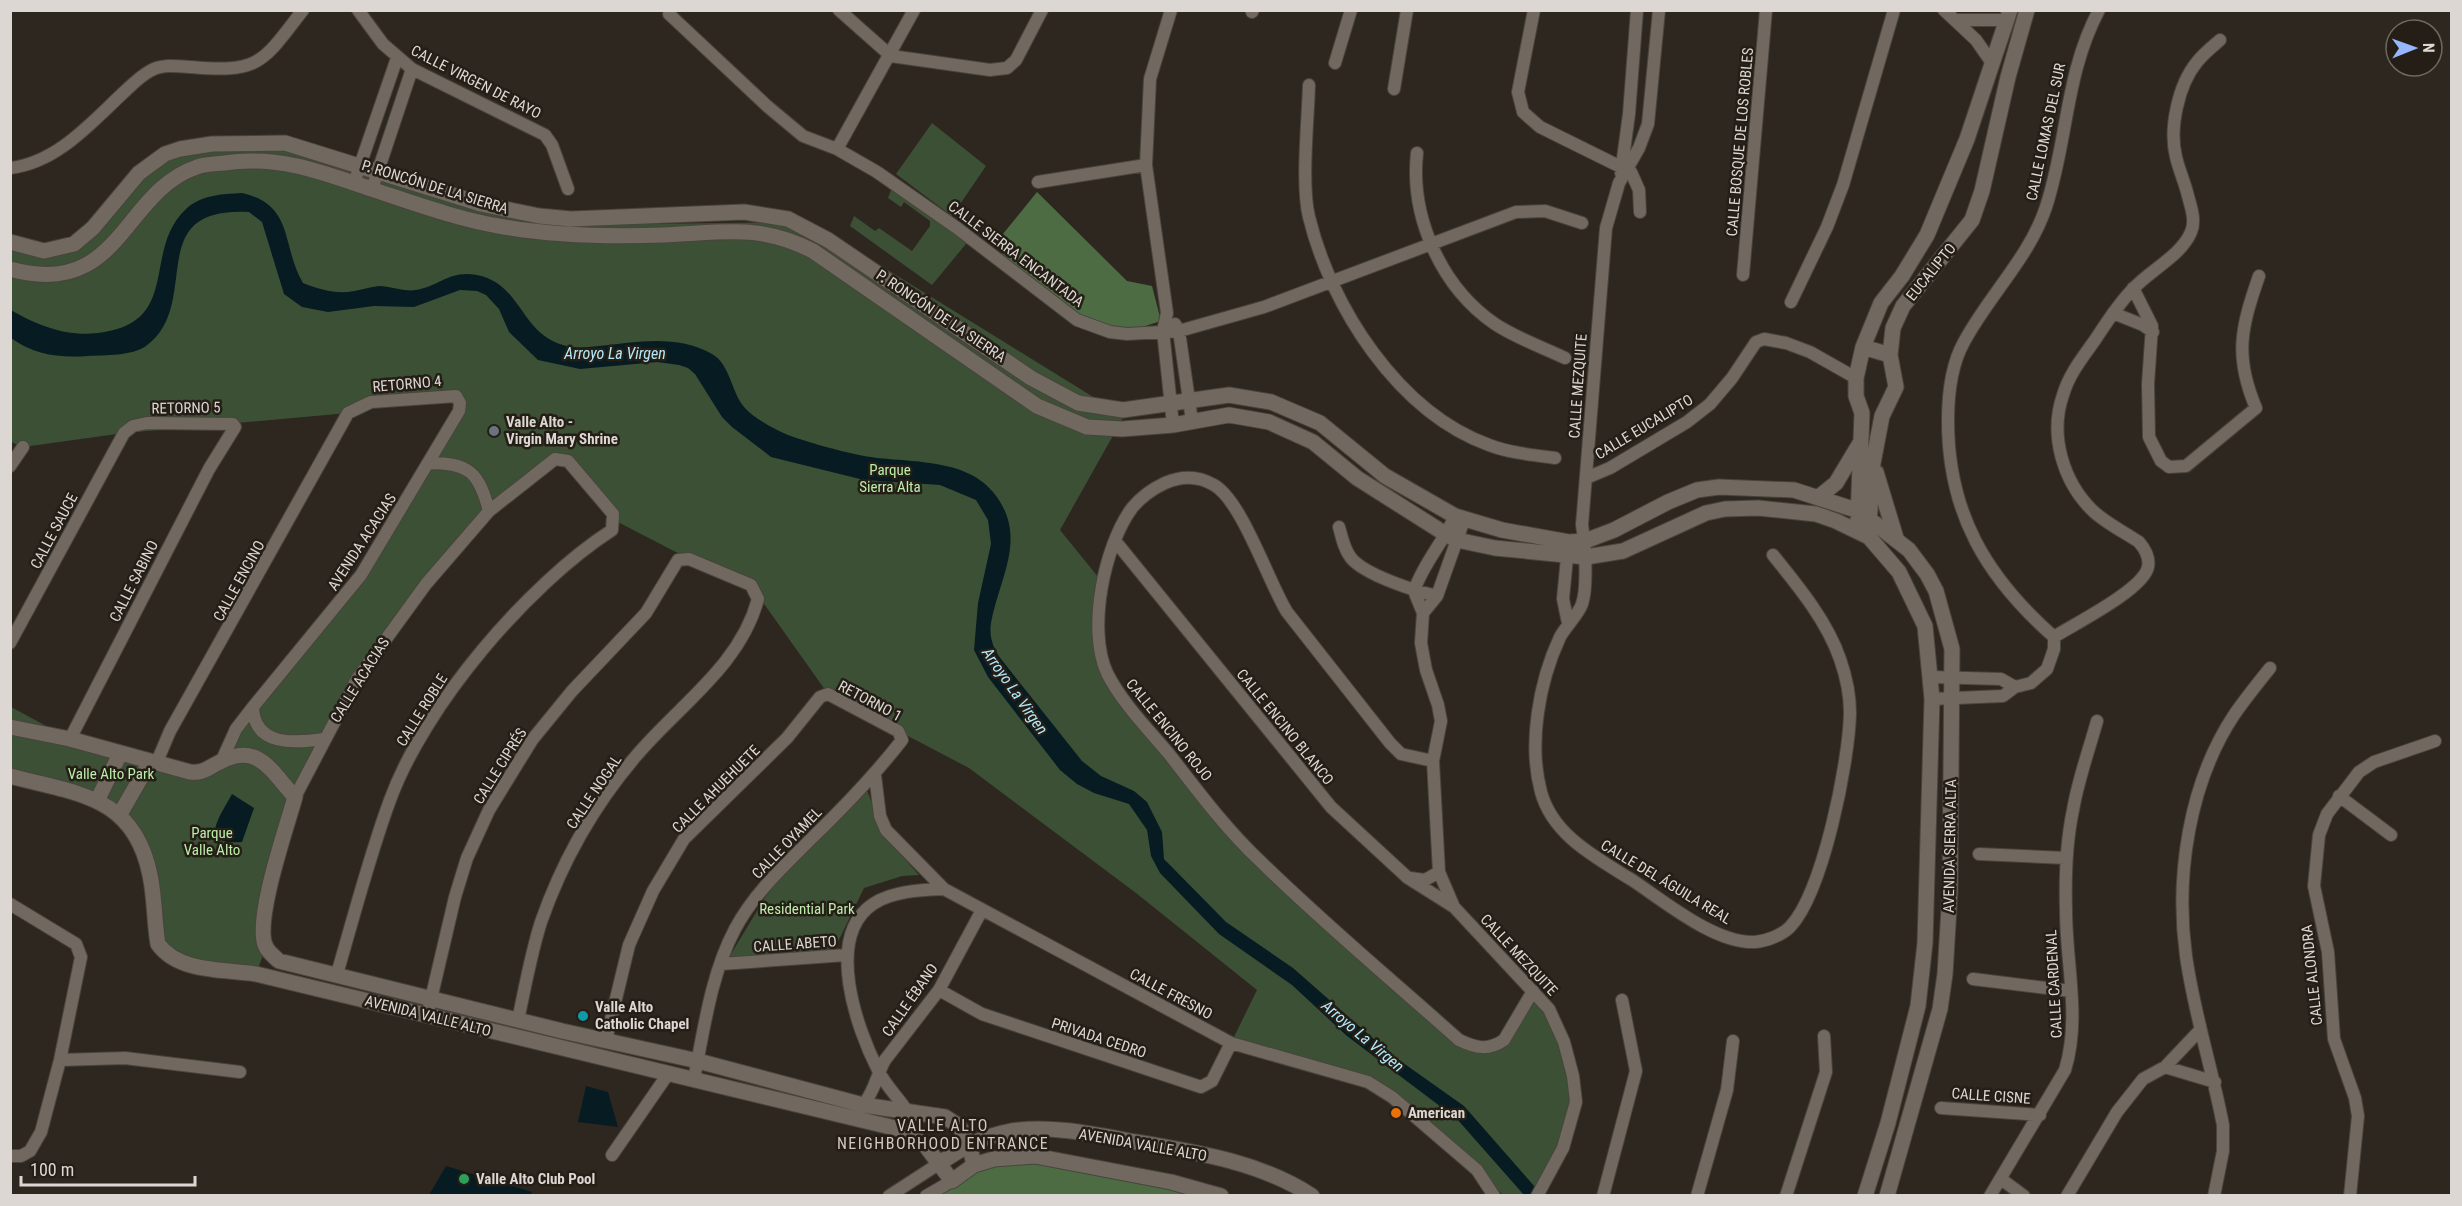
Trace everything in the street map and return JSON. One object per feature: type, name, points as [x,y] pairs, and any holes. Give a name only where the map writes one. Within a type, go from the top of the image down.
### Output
[{"type":"street","points":[[10,168],[36,163],[60,149],[139,79],[157,68],[179,66],[227,70],[262,59],[303,10]]},
{"type":"street","name":"CALLE VIRGEN DE RAYO","points":[[358,10],[397,58],[412,69],[545,135],[552,145],[568,189]]},
{"type":"street","points":[[839,10],[891,56],[990,70],[1007,68],[1016,60],[1042,10]]},
{"type":"street","points":[[837,149],[891,56],[914,10]]},
{"type":"street","points":[[1171,10],[1150,79],[1146,165],[1167,313],[1163,331],[1173,425]]},
{"type":"street","points":[[1335,63],[1351,10]]},
{"type":"street","points":[[1394,89],[1407,10]]},
{"type":"street","points":[[1534,10],[1518,92],[1523,112],[1540,127],[1625,167],[1637,181],[1640,212]]},
{"type":"street","points":[[1625,167],[1637,10]]},
{"type":"street","name":"CALLE MEZQUITE","points":[[1586,557],[1582,525],[1604,250],[1610,209],[1619,183],[1648,124],[1659,10]]},
{"type":"street","name":"CALLE BOSQUE DE LOS ROBLES","points":[[1743,275],[1766,10]]},
{"type":"street","points":[[1791,302],[1819,244],[1843,185],[1894,10]]},
{"type":"street","points":[[1944,10],[1976,39],[1992,63]]},
{"type":"street","name":"EUCALIPTO","points":[[1864,515],[1882,416],[1896,387],[1890,355],[1893,328],[1903,306],[1966,230],[1975,212],[2027,10]]},
{"type":"street","name":"CALLE LOMAS DEL SUR","points":[[2054,637],[2002,586],[1979,550],[1957,501],[1948,449],[1948,408],[1954,367],[1962,343],[2027,250],[2047,206],[2076,63],[2099,10]]},
{"type":"street","name":"CALLE SIERRA ENCANTADA","points":[[669,14],[786,123],[803,136],[837,149],[918,199],[1077,320],[1119,333],[1179,330],[1264,307],[1430,243],[1527,210],[1545,211],[1582,223]]},
{"type":"street","points":[[1956,20],[2008,15]]},
{"type":"street","name":"EUCALIPTO","points":[[1863,533],[1862,413],[1856,396],[1856,378],[1863,347],[1881,303],[1902,276],[1927,235],[1967,139],[2008,15]]},
{"type":"street","points":[[1932,699],[2003,696],[2015,687],[2031,683],[2047,669],[2054,649],[2054,637],[2134,586],[2144,577],[2148,567],[2148,556],[2139,542],[2094,512],[2076,491],[2065,470],[2057,441],[2057,418],[2063,394],[2073,372],[2113,313],[2133,288],[2179,249],[2191,232],[2192,215],[2176,157],[2175,121],[2182,90],[2189,75],[2197,62],[2220,40]]},
{"type":"street","points":[[354,183],[397,58]]},
{"type":"street","points":[[372,189],[412,69]]},
{"type":"street","points":[[1309,86],[1308,215],[1331,283],[1358,333],[1400,385],[1447,423],[1487,444],[1521,454],[1556,458]]},
{"type":"street","name":"P. RONCÓN DE LA SIERRA","points":[[10,242],[44,251],[63,249],[74,244],[93,228],[139,173],[165,154],[206,145],[285,143],[481,204],[539,216],[571,219],[760,213],[796,222],[828,240],[1031,378],[1078,403],[1123,410],[1229,395],[1250,397],[1292,409],[1320,423],[1384,476],[1460,518],[1568,549],[1586,557],[1623,551],[1706,513],[1725,509],[1758,508],[1816,514],[1863,533]]},
{"type":"street","points":[[1417,153],[1414,178],[1416,195],[1430,243],[1452,280],[1495,324],[1565,358]]},
{"type":"street","name":"P. RONCÓN DE LA SIERRA","points":[[10,269],[30,273],[51,273],[86,265],[118,241],[158,191],[196,167],[231,162],[281,162],[310,167],[478,222],[533,231],[586,236],[749,231],[779,235],[793,240],[832,263],[1037,406],[1066,420],[1087,427],[1122,429],[1173,425],[1229,415],[1269,422],[1320,448],[1357,478],[1452,537],[1495,548],[1568,549],[1697,490],[1719,487],[1757,486],[1820,496],[1864,515]]},
{"type":"street","points":[[1038,182],[1146,165]]},
{"type":"street","points":[[690,214],[691,233]]},
{"type":"street","points":[[2133,288],[2150,318],[2153,332],[2148,384],[2149,437],[2161,461],[2169,467],[2186,466],[2256,408],[2242,370],[2240,347],[2244,318],[2259,276]]},
{"type":"street","points":[[1167,313],[1179,330],[1192,421]]},
{"type":"street","points":[[2113,313],[2143,325],[2153,332]]},
{"type":"street","name":"CALLE EUCALIPTO","points":[[1586,478],[1610,468],[1687,422],[1710,404],[1732,378],[1756,342],[1764,339],[1786,343],[1810,352],[1856,378]]},
{"type":"street","points":[[1863,347],[1890,355]]},
{"type":"street","name":"RETORNO 4","points":[[348,412],[371,402],[452,395],[459,400],[459,411]]},
{"type":"street","name":"AVENIDA ACACIAS","points":[[222,760],[236,729],[253,706],[362,575],[459,411]]},
{"type":"street","name":"CALLE ENCINO","points":[[153,763],[348,412]]},
{"type":"street","points":[[1862,413],[1882,416]]},
{"type":"street","name":"RETORNO 5","points":[[124,433],[133,426],[147,423],[231,422],[235,427],[229,439]]},
{"type":"street","name":"CALLE SAUCE","points":[[10,643],[124,433]]},
{"type":"street","name":"CALLE SABINO","points":[[70,739],[209,469],[229,439]]},
{"type":"street","points":[[1820,496],[1836,483],[1861,440]]},
{"type":"street","points":[[10,466],[23,447]]},
{"type":"street","name":"CALLE ACACIAS","points":[[266,947],[262,934],[264,909],[295,797],[357,679],[392,629],[489,511],[558,457],[568,461],[613,514]]},
{"type":"street","points":[[429,463],[448,463],[464,467],[477,477],[489,511]]},
{"type":"street","points":[[1872,463],[1896,538]]},
{"type":"street","name":"CALLE ENCINO ROJO","points":[[1433,761],[1401,754],[1390,743],[1287,612],[1273,590],[1234,507],[1228,497],[1215,485],[1186,477],[1150,490],[1132,508],[1116,542],[1103,583],[1100,604],[1100,644],[1106,671],[1124,699],[1257,859],[1459,1040],[1477,1048],[1497,1044],[1504,1040],[1533,992]]},
{"type":"street","name":"CALLE ROBLE","points":[[337,974],[390,799],[414,750],[461,675],[534,594],[612,530],[613,514]]},
{"type":"street","name":"AVENIDA SIERRA ALTA","points":[[1864,515],[1909,550],[1936,591],[1952,649],[1950,891],[1945,974],[1940,1009],[1887,1196]]},
{"type":"street","points":[[1423,613],[1437,596],[1452,537],[1460,518]]},
{"type":"street","points":[[1568,623],[1563,599],[1568,549],[1582,525]]},
{"type":"street","points":[[1339,527],[1345,549],[1352,560],[1414,591],[1437,596]]},
{"type":"street","name":"AVENIDA SIERRA ALTA","points":[[1863,533],[1899,572],[1916,603],[1925,626],[1932,699],[1926,919],[1918,1006],[1888,1123],[1865,1196]]},
{"type":"street","points":[[1452,537],[1427,560],[1414,591],[1423,613],[1421,643],[1441,721],[1433,761],[1439,872],[1454,908]]},
{"type":"street","name":"CALLE ENCINO BLANCO","points":[[1116,542],[1316,791],[1408,878],[1454,908]]},
{"type":"street","name":"CALLE DEL ÁGUILA REAL","points":[[1586,557],[1582,604],[1568,623],[1547,670],[1539,712],[1536,756],[1542,795],[1549,812],[1557,824],[1582,848],[1697,922],[1722,936],[1754,942],[1772,939],[1789,928],[1811,897],[1834,814],[1849,732],[1850,711],[1840,658],[1816,614],[1773,555]]},
{"type":"street","name":"CALLE CIPRÉS","points":[[427,1016],[455,897],[467,858],[489,810],[532,740],[572,691],[646,613],[678,561],[686,558],[751,585],[758,598],[754,614]]},
{"type":"street","name":"CALLE NOGAL","points":[[518,1020],[541,924],[560,874],[595,811],[636,756],[715,677],[754,614]]},
{"type":"street","points":[[2214,1196],[2223,1142],[2223,1125],[2215,1082],[2200,1030],[2186,955],[2182,902],[2188,838],[2198,791],[2215,750],[2234,716],[2270,668]]},
{"type":"street","points":[[1930,677],[2001,679],[2015,687]]},
{"type":"street","name":"RETORNO 1","points":[[814,702],[828,694],[898,731],[902,740],[874,776]]},
{"type":"street","name":"CALLE AHUEHUETE","points":[[606,1040],[629,945],[653,891],[684,839],[787,738],[814,702]]},
{"type":"street","points":[[253,706],[253,717],[267,735],[281,742],[324,739]]},
{"type":"street","name":"CALLE CARDENAL","points":[[1990,1196],[2065,1070],[2071,1048],[2072,991],[2067,946],[2066,858],[2073,809],[2097,721]]},
{"type":"street","points":[[11,729],[70,739],[153,763],[199,773],[222,760],[244,755],[260,759],[270,767],[295,797]]},
{"type":"street","name":"CALLE ALONDRA","points":[[2350,1196],[2358,1116],[2355,1098],[2334,1039],[2328,952],[2314,886],[2319,835],[2327,814],[2360,772],[2374,762],[2435,741]]},
{"type":"street","points":[[98,799],[120,754]]},
{"type":"street","points":[[120,814],[153,763]]},
{"type":"street","name":"AVENIDA VALLE ALTO","points":[[10,776],[98,799],[120,814],[131,828],[150,873],[158,944],[165,954],[193,966],[256,974],[899,1129],[913,1135],[940,1162],[952,1180]]},
{"type":"street","name":"CALLE FRESNO","points":[[874,776],[880,816],[886,830],[944,888],[1231,1043],[1368,1082],[1392,1097],[1477,1170],[1494,1196]]},
{"type":"street","name":"CALLE OYAMEL","points":[[694,1079],[703,1027],[721,964],[735,928],[766,884],[874,776]]},
{"type":"street","points":[[2339,796],[2391,835]]},
{"type":"street","points":[[1979,854],[2066,858]]},
{"type":"street","points":[[1408,878],[1425,880],[1439,872]]},
{"type":"street","name":"CALLE ABETO","points":[[721,964],[846,955],[865,910],[875,902],[913,891],[944,888]]},
{"type":"street","points":[[10,904],[76,944],[81,957],[60,1060],[36,1144],[21,1156],[10,1156]]},
{"type":"street","name":"CALLE MEZQUITE","points":[[1454,908],[1549,1009],[1558,1024],[1573,1076],[1576,1102],[1563,1148],[1538,1196]]},
{"type":"street","name":"CALLE ÉBANO","points":[[863,1105],[875,1087],[878,1072],[939,990],[982,910]]},
{"type":"street","points":[[256,974],[266,947]]},
{"type":"street","name":"AVENIDA VALLE ALTO","points":[[266,947],[279,961],[302,969],[337,974],[430,999],[698,1061],[863,1105],[951,1120],[969,1143],[974,1165]]},
{"type":"street","points":[[846,955],[851,999],[858,1026],[878,1072],[907,1111]]},
{"type":"street","points":[[1973,979],[2072,991]]},
{"type":"street","name":"PRIVADA CEDRO","points":[[939,990],[982,1014],[1201,1087],[1212,1081],[1231,1043]]},
{"type":"street","points":[[1603,1196],[1636,1071],[1622,1000]]},
{"type":"street","points":[[1918,1006],[1940,1009]]},
{"type":"street","points":[[2067,1196],[2117,1112],[2143,1079],[2165,1067],[2200,1030]]},
{"type":"street","points":[[1786,1196],[1826,1072],[1824,1036]]},
{"type":"street","points":[[1698,1196],[1727,1090],[1733,1041]]},
{"type":"street","points":[[60,1060],[125,1058],[240,1072]]},
{"type":"street","points":[[2165,1067],[2215,1082]]},
{"type":"street","points":[[612,1155],[668,1074]]},
{"type":"street","name":"CALLE CISNE","points":[[1941,1108],[2040,1115]]},
{"type":"street","name":"AVENIDA VALLE ALTO","points":[[889,1196],[969,1143],[1011,1131],[1049,1129],[1186,1150],[1265,1171],[1296,1185],[1312,1196]]},
{"type":"street","name":"AVENIDA VALLE ALTO","points":[[926,1196],[974,1165],[1013,1155],[1035,1156],[1171,1182],[1221,1196]]},
{"type":"street","points":[[2001,1179],[2024,1196]]},
{"type":"green space","points":[[932,123],[986,166],[952,216],[896,174]]},
{"type":"green space","name":"Parque Sierra Alta","points":[[285,143],[357,174],[558,225],[810,222],[1124,416],[1060,530],[1103,583],[1099,623],[1106,671],[1258,859],[1477,1048],[1504,1040],[1533,991],[1549,1009],[1576,1102],[1537,1195],[1503,1195],[1477,1170],[1368,1082],[1231,1043],[1257,990],[1136,893],[969,768],[828,694],[757,594],[614,520],[568,461],[548,464],[489,511],[392,629],[301,787],[264,909],[266,947],[256,974],[165,954],[150,873],[120,814],[11,775],[11,707],[48,727],[116,746],[179,769],[222,760],[234,731],[361,575],[466,401],[457,389],[348,413],[124,433],[23,447],[11,442],[10,241],[63,249],[139,173],[180,149]]},
{"type":"green space","points":[[893,185],[970,239],[932,285],[850,226],[854,216],[875,231],[879,228],[912,251],[930,226],[930,221],[904,202],[901,207],[888,198]]},
{"type":"green space","points":[[1037,192],[1127,281],[1152,286],[1161,321],[1125,330],[1108,328],[1090,322],[1072,312],[1036,285],[994,245]]},
{"type":"green space","name":"Residential Park","points":[[867,790],[884,835],[919,875],[902,876],[864,888],[834,950],[728,959],[775,881]]},
{"type":"green space","points":[[1013,1155],[1219,1196],[925,1196]]},
{"type":"water","name":"Arroyo La Virgen","points":[[242,193],[259,199],[271,207],[279,217],[303,283],[336,292],[379,286],[411,290],[424,288],[452,276],[477,275],[492,280],[503,288],[538,330],[549,339],[563,345],[581,347],[657,341],[699,348],[712,354],[723,365],[745,408],[759,420],[783,433],[814,444],[859,455],[948,466],[980,480],[993,492],[1004,508],[1011,540],[1009,556],[991,623],[992,642],[1001,659],[1082,761],[1101,776],[1134,791],[1147,802],[1162,832],[1164,859],[1226,922],[1293,968],[1392,1055],[1464,1106],[1542,1195],[1524,1195],[1457,1119],[1347,1036],[1292,985],[1219,934],[1160,873],[1151,856],[1147,830],[1129,804],[1094,793],[1077,784],[1060,770],[988,677],[974,650],[978,603],[991,544],[988,520],[976,500],[940,485],[864,480],[771,457],[722,417],[695,374],[679,365],[657,362],[580,369],[538,360],[509,332],[499,309],[486,295],[477,291],[460,290],[414,307],[374,306],[328,312],[302,307],[284,294],[262,222],[249,212],[216,214],[195,224],[184,241],[178,261],[171,306],[163,328],[146,346],[126,353],[110,355],[57,356],[38,352],[11,338],[11,310],[52,329],[75,333],[98,333],[124,327],[141,315],[151,300],[165,245],[173,226],[186,209],[205,198]]},
{"type":"water","points":[[232,794],[254,808],[242,842],[228,842],[219,839],[216,834],[218,819]]},
{"type":"water","points":[[586,1086],[608,1092],[618,1127],[578,1122]]},
{"type":"water","name":"Valle Alto Club Pool","points":[[446,1166],[532,1192],[530,1196],[429,1195]]},
{"type":"place","name":"Valle Alto - Virgin Mary Shrine","points":[[494,431]]},
{"type":"place","name":"Valle Alto Catholic Chapel","points":[[583,1016]]},
{"type":"place","name":"American","points":[[1396,1113]]},
{"type":"place","name":"Valle Alto Club Pool","points":[[464,1179]]},
{"type":"district","name":"VALLE ALTO NEIGHBORHOOD ENTRANCE","points":[[943,1134]]},
{"type":"park label","name":"Valle Alto Park","points":[[111,774]]},
{"type":"park label","name":"Parque Valle Alto","points":[[212,842]]}]
